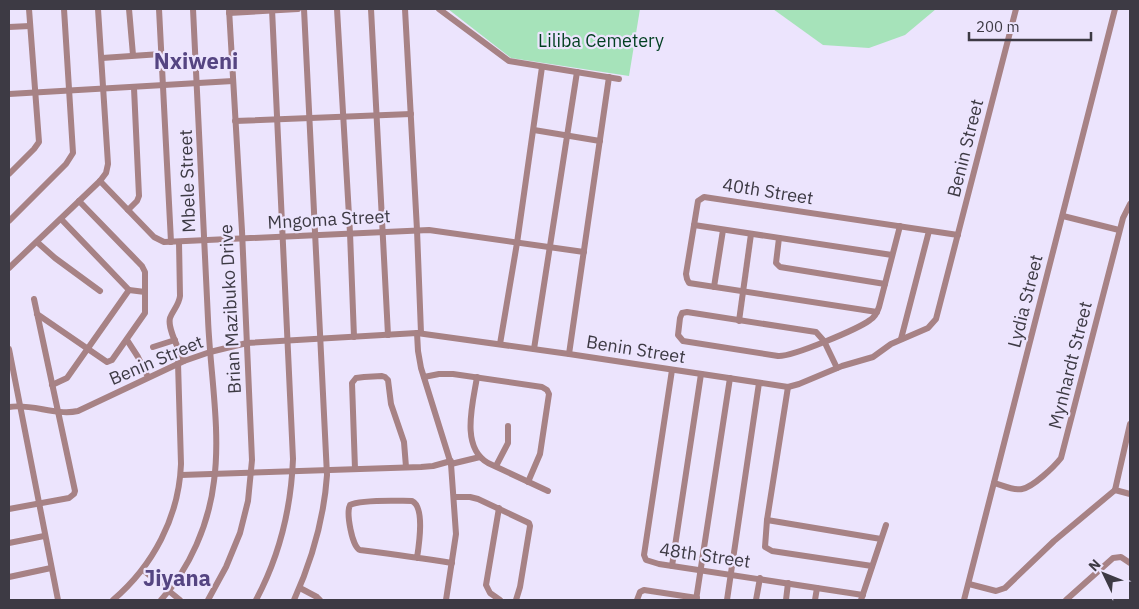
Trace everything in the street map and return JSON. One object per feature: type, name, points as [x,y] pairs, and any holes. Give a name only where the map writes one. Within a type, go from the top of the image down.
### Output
[{"type":"street","points":[[9,174],[38,145],[39,138],[29,9]]},
{"type":"street","points":[[9,221],[72,158],[74,148],[64,9]]},
{"type":"street","points":[[9,268],[100,181],[106,173],[108,164],[98,9]]},
{"type":"street","points":[[129,9],[133,55]]},
{"type":"street","points":[[159,9],[171,242]]},
{"type":"street","name":"Mbele Street","points":[[161,600],[188,561],[200,536],[211,502],[215,474],[215,433],[193,9]]},
{"type":"street","points":[[256,600],[272,568],[285,529],[290,502],[292,471],[288,341],[272,9]]},
{"type":"street","points":[[229,11],[298,9]]},
{"type":"street","points":[[294,600],[313,554],[320,525],[327,470],[322,339],[304,9]]},
{"type":"street","points":[[337,9],[354,337]]},
{"type":"street","points":[[371,9],[388,335]]},
{"type":"street","points":[[405,9],[417,230],[419,361],[451,462],[454,497],[456,534],[446,600]]},
{"type":"street","points":[[439,9],[509,61],[620,79]]},
{"type":"street","name":"Benin Street","points":[[9,407],[20,406],[59,412],[78,411],[181,362],[210,352],[247,343],[419,333],[788,387],[837,368],[873,358],[889,345],[928,328],[936,320],[1016,9]]},
{"type":"street","name":"Lydia Street","points":[[964,600],[1116,9]]},
{"type":"street","name":"Brian Mazibuko Drive","points":[[208,600],[236,544],[245,513],[252,450],[229,11]]},
{"type":"street","points":[[9,27],[30,26]]},
{"type":"street","points":[[102,58],[162,54]]},
{"type":"street","points":[[500,344],[517,243],[542,67]]},
{"type":"street","points":[[534,349],[577,72]]},
{"type":"street","points":[[569,354],[609,77]]},
{"type":"street","points":[[9,94],[233,81]]},
{"type":"street","points":[[128,210],[139,196],[134,88]]},
{"type":"street","points":[[235,121],[411,114]]},
{"type":"street","points":[[534,130],[600,141]]},
{"type":"street","name":"Mngoma Street","points":[[100,181],[157,239],[164,242],[417,230],[440,231],[584,252]]},
{"type":"street","name":"40th Street","points":[[877,312],[692,284],[687,279],[698,202],[704,197],[958,235]]},
{"type":"street","points":[[38,314],[87,350],[108,362],[112,360],[145,313],[145,272],[140,262],[78,201]]},
{"type":"street","name":"Mynhardt Street","points":[[994,483],[1023,489],[1032,484],[1061,458],[1119,230],[1130,204]]},
{"type":"street","points":[[1063,216],[1119,230]]},
{"type":"street","points":[[61,219],[129,290],[145,292]]},
{"type":"street","points":[[694,225],[892,255]]},
{"type":"street","points":[[837,368],[824,341],[816,332],[684,312],[680,318],[677,334],[683,341],[783,356],[798,353],[824,341],[868,322],[877,312],[900,226]]},
{"type":"street","points":[[714,287],[723,230]]},
{"type":"street","points":[[901,339],[928,231]]},
{"type":"street","points":[[739,320],[751,234]]},
{"type":"street","points":[[779,238],[776,263],[780,267],[885,284]]},
{"type":"street","points":[[37,242],[61,264],[100,291]]},
{"type":"street","points":[[113,600],[142,570],[156,549],[167,528],[175,505],[181,475],[181,362],[169,323],[180,296],[179,242]]},
{"type":"street","points":[[52,386],[63,382],[67,378],[129,290]]},
{"type":"street","points":[[9,510],[69,498],[74,494],[59,412],[34,299]]},
{"type":"street","points":[[127,340],[148,377]]},
{"type":"street","points":[[153,347],[175,340]]},
{"type":"street","points":[[9,348],[11,369],[58,600]]},
{"type":"street","name":"48th Street","points":[[672,370],[644,555],[648,562],[760,578],[862,597]]},
{"type":"street","points":[[424,377],[442,374],[476,377],[542,387],[547,390],[549,394],[540,454],[528,482]]},
{"type":"street","points":[[672,566],[701,374]]},
{"type":"street","points":[[354,469],[352,383],[358,377],[382,376],[388,380],[391,404],[404,442],[406,467]]},
{"type":"street","points":[[476,377],[470,426],[474,444],[480,457],[548,491]]},
{"type":"street","points":[[637,600],[640,592],[644,590],[667,597],[697,599],[730,378]]},
{"type":"street","points":[[727,600],[760,383]]},
{"type":"street","points":[[788,387],[765,544],[769,550],[872,566]]},
{"type":"street","points":[[969,584],[996,591],[1005,588],[1054,541],[1115,490],[1130,424]]},
{"type":"street","points":[[496,466],[508,443],[508,426]]},
{"type":"street","points":[[181,475],[433,466],[480,457]]},
{"type":"street","points":[[1115,490],[1130,494]]},
{"type":"street","points":[[454,497],[475,498],[527,521],[530,526],[520,587],[516,600]]},
{"type":"street","points":[[417,558],[420,530],[419,508],[416,502],[355,503],[350,505],[348,510],[356,548],[417,558],[452,562]]},
{"type":"street","points":[[499,508],[486,585],[490,593],[500,600]]},
{"type":"street","points":[[767,520],[881,539]]},
{"type":"street","points":[[862,597],[886,525]]},
{"type":"street","points":[[9,543],[44,536]]},
{"type":"street","points":[[1066,600],[1113,558],[1122,556],[1130,563]]},
{"type":"street","points":[[9,577],[51,568]]},
{"type":"street","points":[[142,570],[180,600]]},
{"type":"street","points":[[756,600],[760,578]]},
{"type":"street","points":[[786,600],[788,583]]},
{"type":"street","points":[[300,588],[320,600]]},
{"type":"street","points":[[815,600],[817,588]]},
{"type":"green space","name":"Liliba Cemetery","points":[[448,9],[640,9],[629,76],[511,58]]},
{"type":"green space","points":[[773,9],[936,9],[905,35],[869,48],[823,45]]},
{"type":"district","name":"Nxiweni","points":[[196,60]]},
{"type":"district","name":"Jiyana","points":[[177,577]]}]
